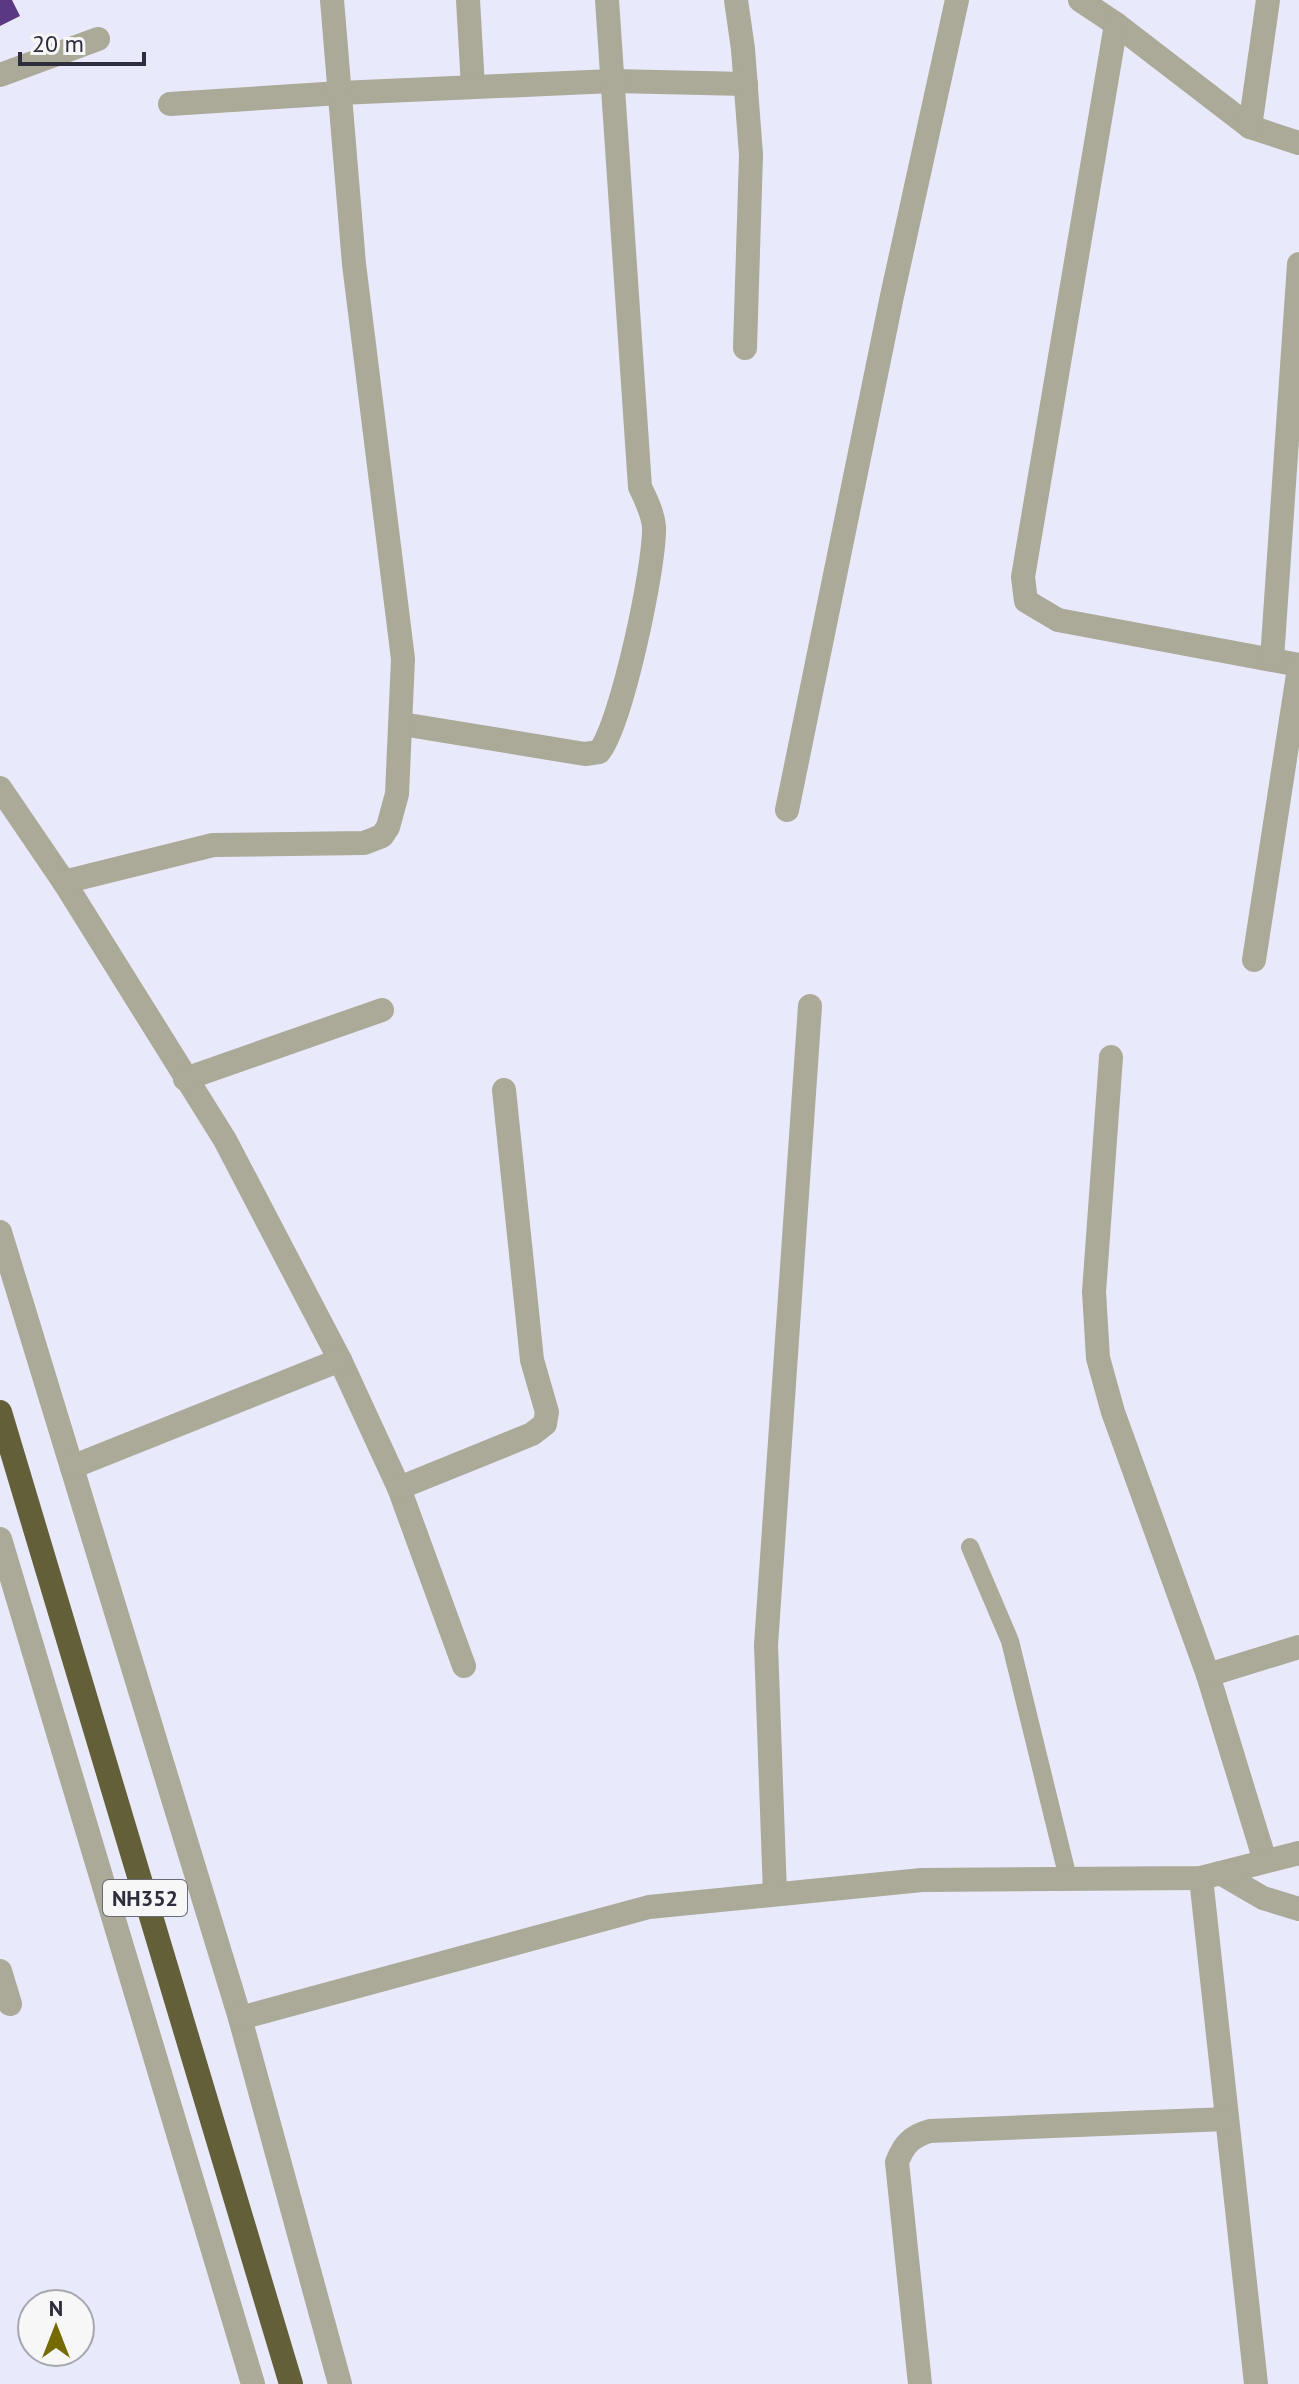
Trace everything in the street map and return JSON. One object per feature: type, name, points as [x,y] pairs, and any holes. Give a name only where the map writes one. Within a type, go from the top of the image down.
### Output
[{"type":"highway","name":"NH352","points":[[0,1412],[291,2384]]},
{"type":"street","points":[[64,882],[213,845],[364,843],[382,836],[388,827],[397,794],[403,659],[354,264],[332,0]]},
{"type":"street","points":[[468,0],[473,87]]},
{"type":"street","points":[[402,724],[585,754],[599,752],[606,744],[617,714],[644,594],[654,528],[640,487],[607,0]]},
{"type":"street","points":[[736,0],[751,155],[745,348]]},
{"type":"street","points":[[787,810],[892,296],[957,0]]},
{"type":"street","points":[[1080,0],[1250,127],[1299,143]]},
{"type":"street","points":[[1250,127],[1268,0]]},
{"type":"street","points":[[1116,24],[1023,577],[1026,601],[1058,620],[1299,666],[1254,960]]},
{"type":"street","points":[[0,75],[98,39]]},
{"type":"street","points":[[170,104],[613,81],[746,84]]},
{"type":"street","points":[[1272,659],[1299,264]]},
{"type":"street","points":[[0,788],[64,882],[225,1140],[340,1360],[399,1488],[464,1666]]},
{"type":"street","points":[[775,1894],[766,1645],[810,1006]]},
{"type":"street","points":[[185,1079],[382,1010]]},
{"type":"street","points":[[1111,1057],[1094,1292],[1098,1358],[1113,1412],[1208,1675],[1265,1861]]},
{"type":"street","points":[[399,1488],[532,1434],[545,1424],[547,1412],[532,1360],[504,1090]]},
{"type":"street","points":[[0,1232],[240,2018],[340,2384]]},
{"type":"street","points":[[72,1467],[340,1360]]},
{"type":"street","points":[[0,1539],[253,2384]]},
{"type":"street","points":[[1208,1675],[1299,1647]]},
{"type":"street","points":[[240,2018],[649,1907],[922,1880],[1211,1875],[1299,1853]]},
{"type":"street","points":[[1211,1875],[1263,1898],[1299,1909]]},
{"type":"street","points":[[1211,1875],[1227,2119],[1256,2384]]},
{"type":"street","points":[[0,1971],[10,2004]]},
{"type":"street","points":[[920,2384],[897,2162],[902,2147],[915,2135],[930,2131],[1227,2119]]},
{"type":"lane","points":[[970,1547],[1010,1641],[1068,1878]]},
{"type":"building","points":[[0,0],[12,0],[20,16],[0,26]]}]
